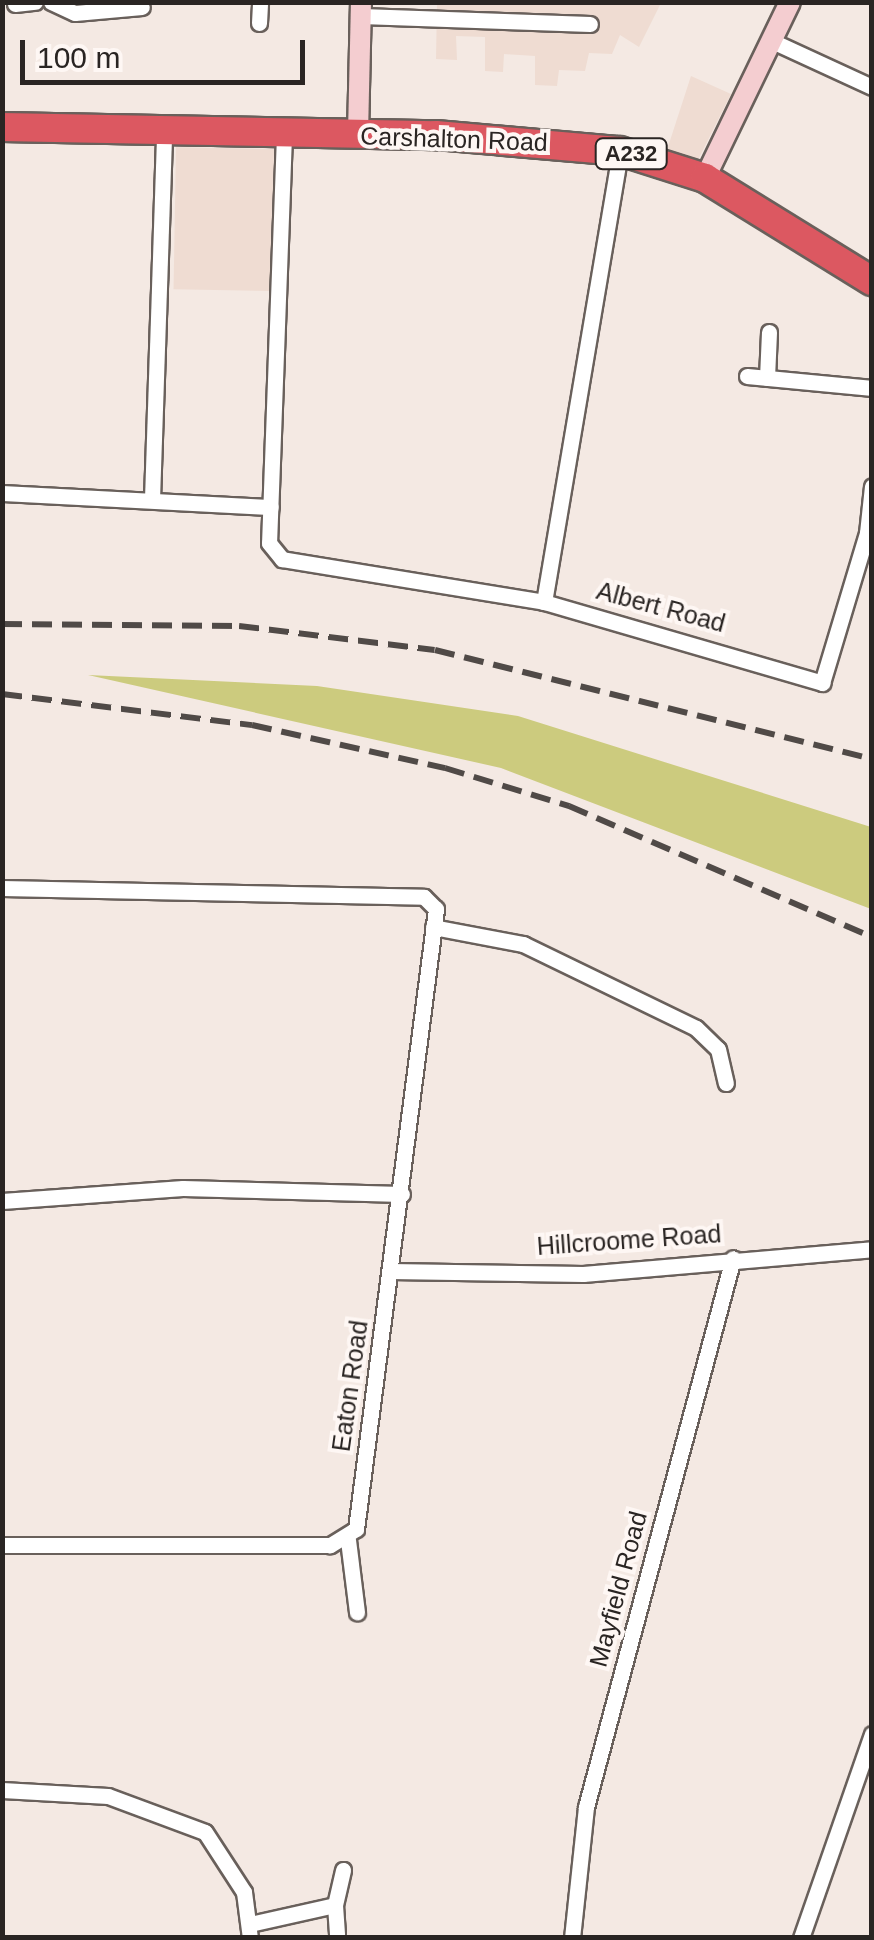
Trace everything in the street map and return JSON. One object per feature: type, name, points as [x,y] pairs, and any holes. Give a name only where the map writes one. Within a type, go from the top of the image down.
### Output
[{"type":"highway","name":"Carshalton Road","points":[[2,127],[164,136],[358,134],[620,151],[705,178],[872,281]]},
{"type":"street","points":[[15,4],[34,2]]},
{"type":"street","points":[[259,24],[260,2]]},
{"type":"street","points":[[705,178],[790,2]]},
{"type":"street","points":[[59,4],[142,7]]},
{"type":"street","points":[[358,134],[361,9],[590,24]]},
{"type":"street","points":[[772,41],[872,87]]},
{"type":"street","points":[[2,493],[272,508],[284,135]]},
{"type":"street","points":[[152,499],[164,136]]},
{"type":"street","points":[[544,602],[620,151]]},
{"type":"street","points":[[767,378],[768,332]]},
{"type":"street","points":[[747,376],[872,388]]},
{"type":"street","name":"Albert Road","points":[[272,508],[269,543],[282,559],[544,602],[822,683],[853,586],[872,486]]},
{"type":"street","points":[[853,586],[872,592]]},
{"type":"street","name":"Eaton Road","points":[[2,888],[424,897],[436,909],[402,1194],[348,1540],[357,1612]]},
{"type":"street","points":[[433,927],[523,944],[696,1028],[718,1050],[726,1083]]},
{"type":"street","points":[[2,1201],[183,1188],[402,1194]]},
{"type":"street","name":"Hillcroome Road","points":[[390,1272],[583,1274],[872,1248]]},
{"type":"street","name":"Mayfield Road","points":[[572,1938],[586,1807],[733,1258]]},
{"type":"street","points":[[2,1545],[348,1540]]},
{"type":"street","points":[[800,1938],[872,1734]]},
{"type":"street","points":[[2,1790],[108,1796],[205,1832],[230,1862],[250,1931],[335,1905]]},
{"type":"street","points":[[338,1934],[335,1905],[343,1870]]},
{"type":"shaded area","points":[[437,3],[661,3],[639,47],[620,35],[612,54],[589,53],[585,71],[559,70],[557,86],[535,85],[535,56],[504,54],[503,72],[485,71],[485,37],[456,36],[457,60],[436,59]]},
{"type":"shaded area","points":[[691,76],[731,94],[696,164],[666,153]]},
{"type":"shaded area","points":[[176,147],[274,149],[272,291],[174,289]]},
{"type":"shaded area","points":[[88,675],[317,686],[518,716],[871,827],[871,909],[501,768]]},
{"type":"railway","points":[[2,624],[239,626],[435,650],[872,759]]},
{"type":"railway","points":[[2,694],[252,725],[445,768],[569,806],[872,937]]}]
